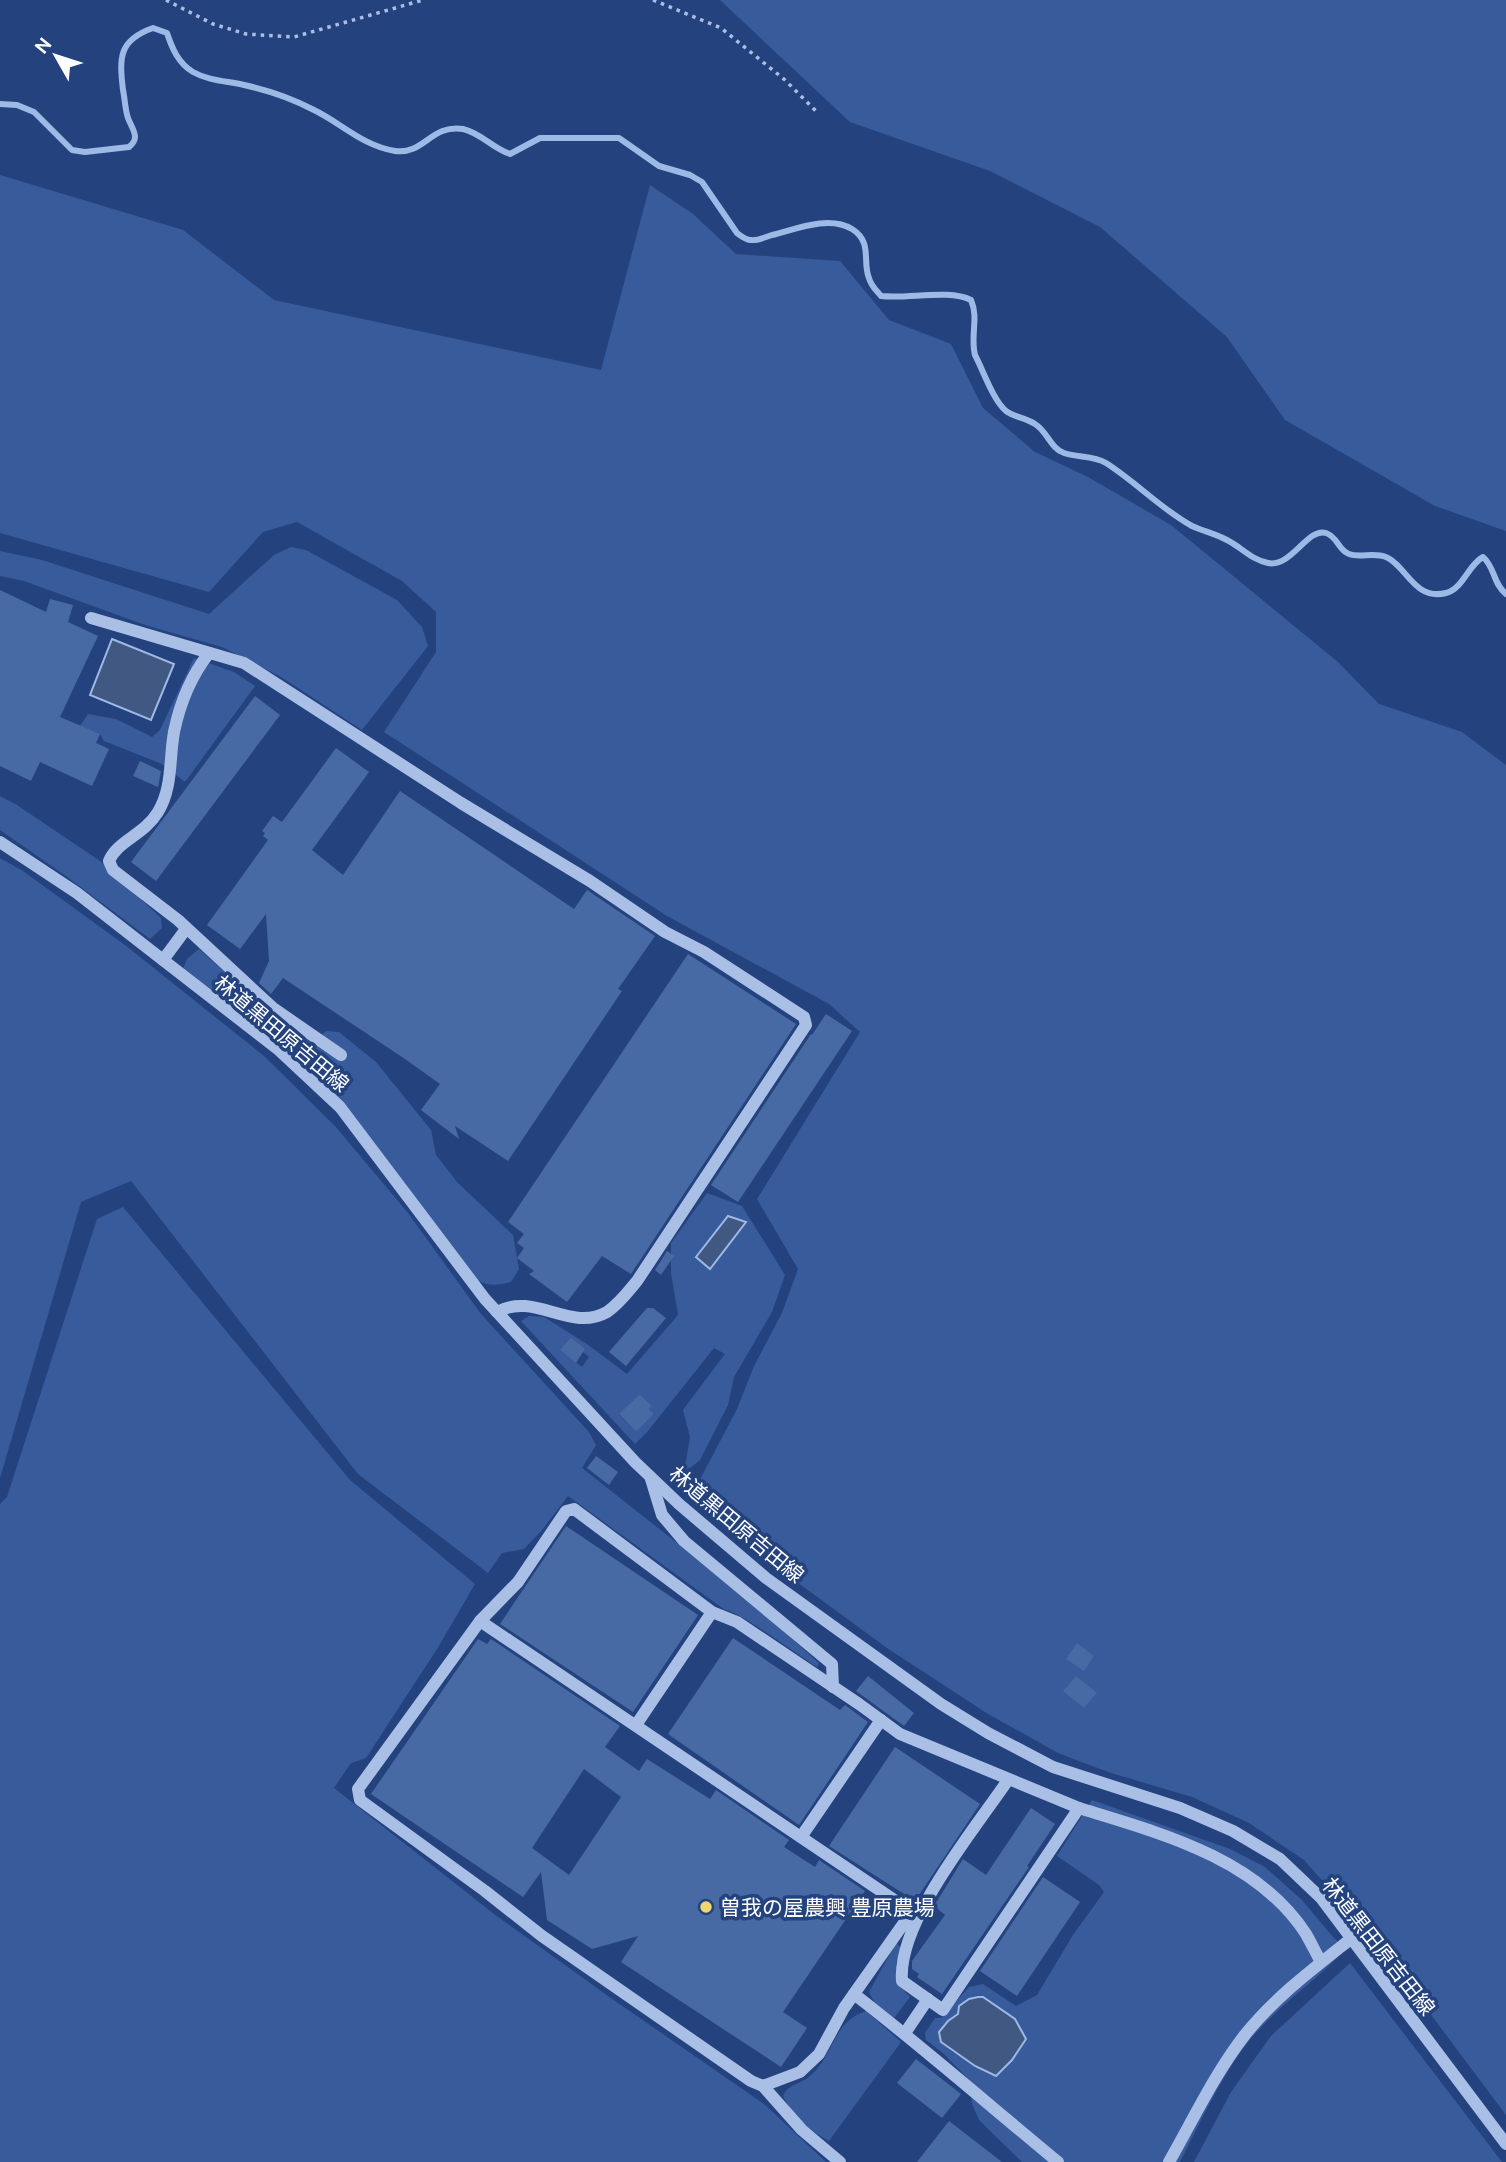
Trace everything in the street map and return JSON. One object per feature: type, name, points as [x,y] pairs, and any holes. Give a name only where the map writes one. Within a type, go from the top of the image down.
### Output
[{"type":"street","points":[[91,618],[244,663],[461,803],[590,881],[665,932],[704,952],[804,1017],[806,1025],[637,1281],[621,1301],[595,1317],[576,1318],[524,1305],[510,1305],[497,1312]]},
{"type":"street","points":[[209,653],[196,670],[181,706],[174,733],[169,783],[160,810],[148,827],[113,853],[109,862],[113,870],[186,929],[273,1008],[341,1055]]},
{"type":"street","name":"林道黒田原吉田線","points":[[0,842],[77,893],[279,1050],[340,1107],[497,1312],[649,1476],[766,1578],[941,1704],[988,1733],[1053,1767],[1180,1808],[1233,1831],[1280,1859],[1321,1898],[1506,2144]]},
{"type":"street","points":[[163,960],[186,929]]},
{"type":"street","points":[[649,1476],[662,1515],[684,1541],[832,1664],[833,1687]]},
{"type":"street","points":[[840,2162],[802,2130],[763,2086],[751,2081],[542,1936],[360,1800],[358,1789],[480,1621],[518,1582],[566,1511],[574,1509],[712,1612],[737,1622],[900,1734],[924,1746],[939,1748],[1008,1780],[1079,1808],[1153,1832],[1232,1865],[1282,1905],[1305,1932],[1321,1962]]},
{"type":"street","points":[[636,1725],[712,1612]]},
{"type":"street","points":[[480,1621],[914,1915]]},
{"type":"street","points":[[802,1838],[881,1720]]},
{"type":"street","points":[[763,2086],[800,2072],[819,2054],[844,2008],[922,1906],[1008,1780]]},
{"type":"street","points":[[914,1915],[901,1968],[902,1981],[943,2010],[1079,1808]]},
{"type":"street","points":[[1169,2162],[1244,2036],[1276,2002],[1352,1938]]},
{"type":"street","points":[[854,1994],[905,2033],[1058,2162]]},
{"type":"street","points":[[905,2033],[928,1999]]},
{"type":"path","points":[[166,0],[213,24],[246,34],[294,37],[423,0]]},
{"type":"path","points":[[653,0],[721,28],[785,80],[818,113]]},
{"type":"shaded area","points":[[720,0],[1506,0],[1506,531],[1435,506],[1285,420],[1227,337],[1100,227],[990,171],[850,122]]},
{"type":"shaded area","points":[[0,175],[183,230],[274,300],[601,370],[650,185],[693,214],[736,254],[840,261],[889,320],[951,344],[983,408],[1035,452],[1088,477],[1171,525],[1338,662],[1379,704],[1462,732],[1506,765],[1506,2115],[1375,1940],[1304,1860],[1249,1823],[1192,1797],[1108,1772],[1058,1753],[988,1714],[887,1648],[771,1563],[696,1487],[737,1409],[754,1366],[782,1313],[798,1269],[757,1199],[860,1032],[829,1004],[667,916],[384,732],[436,652],[436,612],[402,581],[297,522],[263,532],[209,592],[0,533]]},
{"type":"shaded area","points":[[291,547],[306,550],[397,600],[422,627],[428,646],[362,730],[281,677],[222,647],[145,625],[24,581],[0,576],[0,551],[42,560],[209,614],[274,555]]},
{"type":"shaded area","points":[[112,639],[174,664],[151,720],[90,695]]},
{"type":"shaded area","points":[[194,658],[234,672],[255,686],[185,782],[162,764],[104,741],[100,734],[80,726],[88,714],[116,719],[152,737],[160,730]]},
{"type":"shaded area","points":[[0,796],[100,861],[161,918],[162,928],[150,939],[0,830]]},
{"type":"shaded area","points":[[0,858],[23,871],[125,945],[264,1056],[335,1126],[408,1213],[481,1314],[589,1432],[596,1445],[582,1468],[743,1595],[819,1663],[817,1667],[756,1626],[725,1610],[568,1496],[524,1549],[502,1553],[488,1573],[358,1474],[131,1181],[81,1202],[0,1478]]},
{"type":"shaded area","points":[[199,949],[276,1017],[312,1043],[326,1031],[339,1032],[376,1062],[431,1130],[436,1155],[457,1182],[513,1235],[519,1269],[511,1282],[494,1285],[477,1280],[346,1107],[183,969],[187,959]]},
{"type":"shaded area","points":[[707,1193],[742,1206],[785,1275],[772,1312],[734,1377],[728,1405],[700,1460],[684,1473],[690,1437],[683,1410],[725,1354],[714,1348],[635,1444],[521,1321],[529,1316],[544,1317],[627,1374],[678,1315],[671,1273],[671,1243]],"holes":[[[571,1337],[580,1345],[578,1348],[589,1357],[582,1367],[560,1350]],[[640,1394],[652,1406],[649,1409],[654,1414],[636,1432],[619,1415]]]},
{"type":"shaded area","points":[[123,1207],[350,1480],[475,1584],[437,1649],[366,1758],[351,1763],[334,1788],[494,1914],[764,2104],[826,2162],[0,2162],[0,1504],[7,1497],[97,1219]]},
{"type":"shaded area","points":[[728,1216],[746,1222],[710,1269],[696,1257]]},
{"type":"shaded area","points":[[1092,1800],[1230,1849],[1265,1867],[1302,1900],[1346,1949],[1266,2022],[1242,2050],[1217,2090],[1180,2162],[1022,2162],[979,2120],[972,2104],[969,2080],[926,2040],[925,2033],[935,2018],[941,2018],[969,1987],[983,1984],[1016,2006],[1037,1995],[1073,1935],[1104,1892],[1099,1885],[1057,1856]],"holes":[[[969,1999],[1025,2039],[1004,2070],[991,2074],[951,2051],[941,2042],[948,2021],[956,2015],[959,2006]]]},
{"type":"shaded area","points":[[896,1943],[902,1948],[896,1964],[897,1983],[910,1997],[894,2018],[874,2002],[869,1992]]},
{"type":"shaded area","points":[[1350,1963],[1502,2162],[1194,2162],[1231,2092],[1271,2036]]},
{"type":"shaded area","points":[[983,1997],[1015,2019],[1026,2039],[1012,2060],[996,2076],[975,2066],[941,2042],[939,2032],[958,2014],[959,2006]]},
{"type":"shaded area","points":[[866,2011],[901,2042],[829,2141],[802,2122],[783,2096],[788,2089],[805,2080],[817,2069],[846,2023]]},
{"type":"building","points":[[0,590],[46,612],[50,599],[73,605],[68,622],[98,636],[60,717],[100,734],[96,743],[109,749],[92,786],[40,762],[31,781],[0,766]]},
{"type":"building","points":[[255,696],[280,715],[156,881],[131,862]]},
{"type":"building","points":[[336,748],[369,772],[312,850],[343,875],[400,791],[574,909],[587,890],[655,936],[618,989],[622,991],[508,1161],[455,1126],[459,1139],[421,1110],[440,1084],[283,978],[271,994],[259,983],[269,961],[266,914],[240,949],[207,925],[268,840],[262,831],[273,816],[282,822]]},
{"type":"building","points":[[140,761],[161,771],[158,787],[133,776]]},
{"type":"building","points":[[688,954],[796,1024],[631,1274],[602,1256],[567,1302],[529,1274],[534,1271],[517,1258],[524,1248],[517,1243],[524,1234],[508,1222]]},
{"type":"building","points":[[826,1014],[852,1031],[738,1202],[711,1185]]},
{"type":"building","points":[[667,1251],[674,1256],[661,1275],[655,1270]]},
{"type":"building","points":[[647,1308],[653,1308],[666,1318],[626,1366],[609,1352]]},
{"type":"building","points":[[571,1337],[585,1349],[576,1363],[560,1350]]},
{"type":"building","points":[[640,1394],[652,1406],[649,1409],[654,1414],[636,1432],[619,1414]]},
{"type":"building","points":[[596,1456],[618,1472],[609,1485],[587,1468]]},
{"type":"building","points":[[566,1526],[698,1615],[633,1712],[500,1624]]},
{"type":"building","points":[[733,1638],[840,1710],[845,1705],[868,1722],[799,1825],[668,1734]]},
{"type":"building","points":[[478,1639],[487,1644],[491,1639],[620,1726],[605,1747],[639,1771],[647,1759],[710,1799],[716,1790],[789,1840],[784,1847],[815,1867],[819,1860],[865,1891],[783,2012],[807,2028],[781,2067],[621,1962],[638,1936],[592,1949],[547,1920],[541,1872],[523,1897],[371,1794]],"holes":[[[584,1769],[621,1797],[569,1875],[532,1848]]]},
{"type":"building","points":[[1077,1643],[1094,1656],[1084,1671],[1066,1659]]},
{"type":"building","points":[[868,1676],[914,1713],[904,1726],[856,1691]]},
{"type":"building","points":[[1076,1676],[1097,1693],[1084,1708],[1063,1691]]},
{"type":"building","points":[[895,1747],[980,1804],[915,1901],[829,1846]]},
{"type":"building","points":[[1031,1808],[1055,1824],[1027,1866],[1029,1867],[942,1994],[917,1977],[919,1974],[912,1969],[912,1961],[945,1915],[934,1906],[963,1859],[986,1875]]},
{"type":"building","points":[[1043,1877],[1080,1902],[1017,1996],[980,1971]]},
{"type":"building","points":[[916,2059],[961,2094],[942,2118],[897,2083]]},
{"type":"building","points":[[949,2121],[1002,2162],[917,2162]]},
{"type":"waterway","points":[[0,104],[17,105],[34,112],[72,150],[85,152],[129,147],[135,137],[126,108],[122,59],[133,38],[153,28],[167,33],[173,50],[193,72],[289,99],[324,115],[362,139],[395,151],[413,149],[435,135],[452,129],[469,131],[510,154],[540,138],[619,138],[659,166],[690,175],[702,182],[737,233],[745,239],[759,239],[812,224],[843,225],[852,229],[863,240],[867,272],[881,296],[952,295],[971,300],[975,355],[1001,406],[1039,427],[1060,451],[1106,463],[1192,526],[1223,538],[1268,563],[1284,560],[1313,536],[1326,533],[1349,554],[1386,557],[1418,587],[1435,594],[1452,591],[1483,557],[1506,594]]},
{"type":"place","name":"曽我の屋農興 豊原農場","points":[[706,1907]]}]
